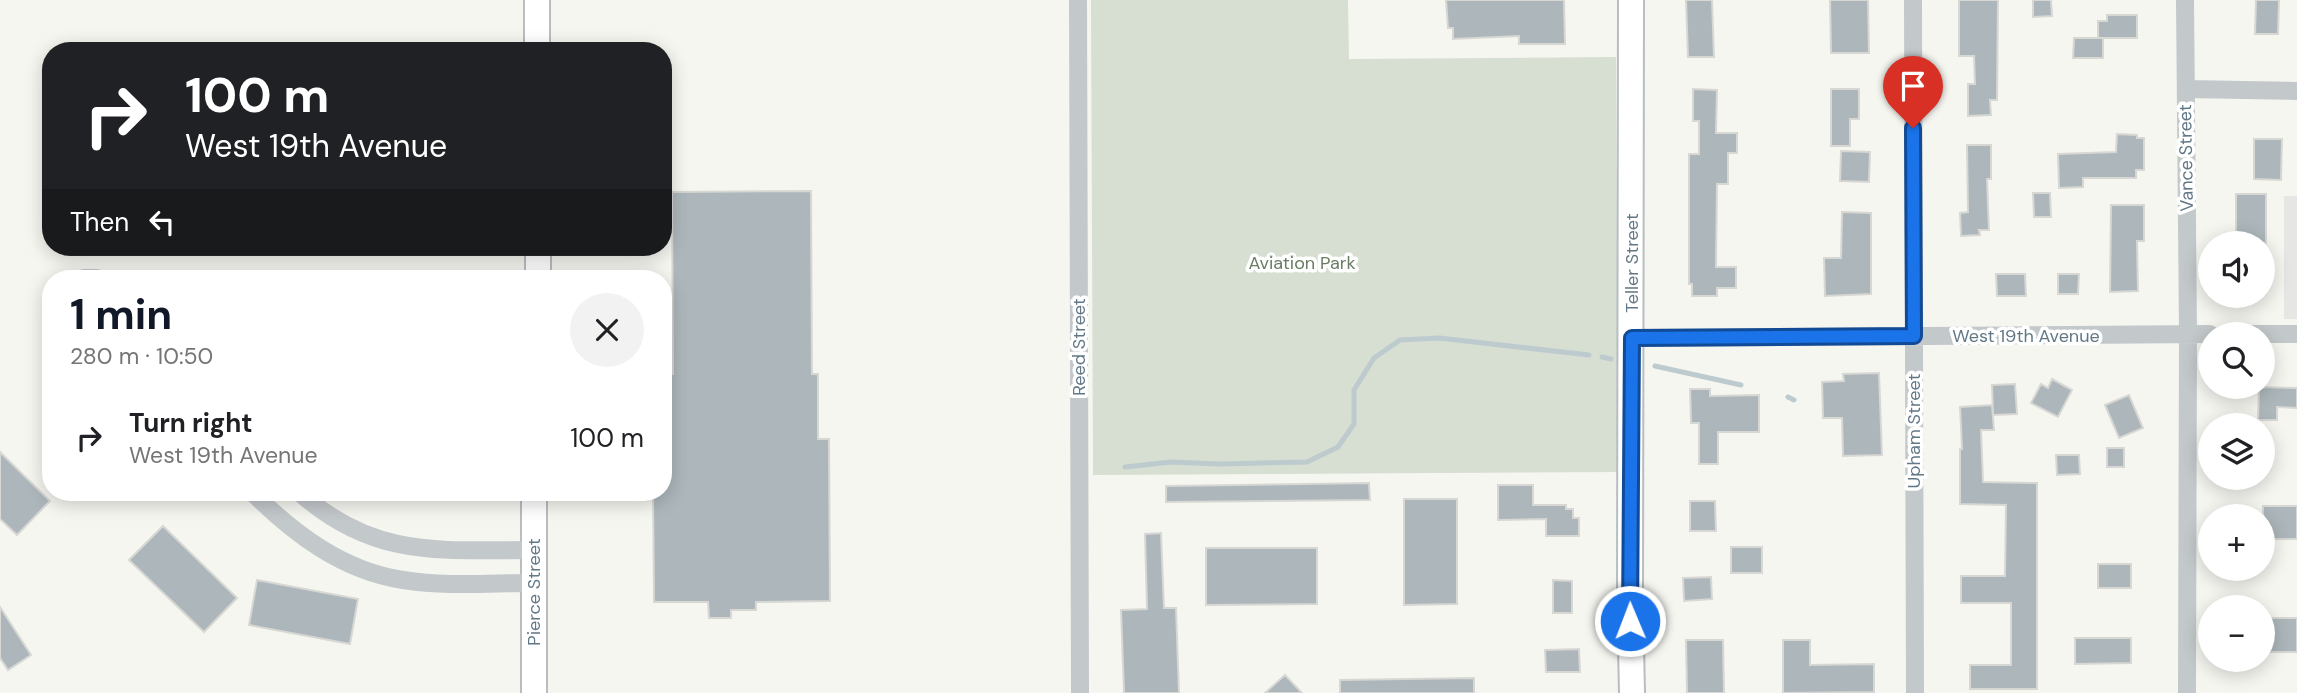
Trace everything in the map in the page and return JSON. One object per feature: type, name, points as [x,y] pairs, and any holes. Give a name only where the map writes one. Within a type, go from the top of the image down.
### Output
[{"type":"street","points":[[537,0],[537,42]]},
{"type":"street","name":"Reed Street","points":[[1078,0],[1080,693]]},
{"type":"street","name":"Teller Street","points":[[1631,0],[1632,693]]},
{"type":"street","name":"Upham Street","points":[[1913,0],[1915,693]]},
{"type":"street","name":"Vance Street","points":[[2185,0],[2187,693]]},
{"type":"street","points":[[2186,89],[2297,90]]},
{"type":"street","name":"West 19th Avenue","points":[[1632,338],[2198,334]]},
{"type":"street","points":[[2275,334],[2297,334]]},
{"type":"street","points":[[261,501],[309,542],[363,570],[425,583],[533,583]]},
{"type":"street","points":[[311,501],[342,523],[391,544],[427,550],[533,550]]},
{"type":"street","name":"Pierce Street","points":[[534,501],[534,693]]},
{"type":"shaded area","points":[[2284,196],[2297,196],[2297,319],[2284,319]]},
{"type":"green space","name":"Aviation Park","points":[[1091,0],[1348,0],[1349,59],[1616,57],[1618,472],[1093,475]]},
{"type":"building","points":[[1446,0],[1564,0],[1565,44],[1519,44],[1519,36],[1453,39],[1453,28],[1448,28]]},
{"type":"building","points":[[1686,0],[1712,0],[1714,57],[1688,57]]},
{"type":"building","points":[[1830,0],[1868,0],[1869,53],[1831,53]]},
{"type":"building","points":[[1959,0],[1998,0],[1997,100],[1990,100],[1991,115],[1968,116],[1968,84],[1975,84],[1974,56],[1959,56]]},
{"type":"building","points":[[2033,0],[2051,0],[2052,16],[2033,17]]},
{"type":"building","points":[[2256,0],[2279,0],[2278,34],[2255,34]]},
{"type":"building","points":[[2107,15],[2137,15],[2137,38],[2098,38],[2098,21],[2107,21]]},
{"type":"building","points":[[2074,38],[2103,38],[2103,58],[2073,58]]},
{"type":"building","points":[[1693,89],[1717,90],[1716,133],[1737,133],[1737,153],[1728,153],[1728,184],[1717,184],[1716,267],[1736,267],[1736,288],[1717,288],[1717,296],[1692,296],[1692,284],[1689,284],[1689,154],[1699,154],[1699,121],[1693,121]]},
{"type":"building","points":[[1831,89],[1859,89],[1859,119],[1850,119],[1850,146],[1831,146]]},
{"type":"building","points":[[2117,134],[2144,138],[2144,170],[2136,170],[2136,178],[2083,178],[2083,187],[2059,188],[2058,154],[2116,152]]},
{"type":"building","points":[[2254,139],[2282,139],[2281,180],[2254,179]]},
{"type":"building","points":[[1967,145],[1991,145],[1991,179],[1987,179],[1989,230],[1979,230],[1980,235],[1961,236],[1960,213],[1968,212]]},
{"type":"building","points":[[1841,151],[1870,152],[1869,182],[1840,181]]},
{"type":"building","points":[[811,191],[812,374],[818,374],[818,439],[829,439],[830,601],[756,602],[756,610],[731,610],[731,618],[709,618],[708,602],[654,602],[653,501],[672,501],[672,192]]},
{"type":"building","points":[[2033,193],[2050,193],[2051,217],[2034,217]]},
{"type":"building","points":[[2236,194],[2266,194],[2266,231],[2236,231]]},
{"type":"building","points":[[2111,205],[2144,205],[2144,241],[2137,241],[2138,291],[2110,292]]},
{"type":"building","points":[[1842,212],[1871,213],[1871,294],[1825,296],[1824,258],[1841,258]]},
{"type":"building","points":[[1996,274],[2025,274],[2026,296],[1997,296]]},
{"type":"building","points":[[2058,274],[2079,274],[2078,294],[2058,294]]},
{"type":"building","points":[[1879,373],[1882,455],[1843,456],[1842,418],[1823,418],[1822,382],[1844,381],[1843,374]]},
{"type":"building","points":[[2052,379],[2072,390],[2058,417],[2031,403],[2041,384],[2048,388]]},
{"type":"building","points":[[2015,384],[2017,414],[1993,415],[1992,385]]},
{"type":"building","points":[[2275,387],[2297,388],[2297,408],[2277,407],[2277,420],[2275,413],[2258,413],[2259,399],[2275,399]]},
{"type":"building","points":[[1690,389],[1710,389],[1710,396],[1759,395],[1759,432],[1718,432],[1718,464],[1699,464],[1699,423],[1691,423]]},
{"type":"building","points":[[2129,395],[2143,428],[2119,438],[2105,405]]},
{"type":"building","points":[[1992,405],[1994,430],[1981,430],[1983,482],[2037,483],[2037,689],[1970,689],[1970,665],[2011,665],[2011,603],[1961,603],[1961,576],[2005,576],[2006,505],[1960,504],[1960,407]]},
{"type":"building","points":[[2107,448],[2124,448],[2124,467],[2107,467]]},
{"type":"building","points":[[0,452],[42,493],[42,501],[50,501],[17,535],[0,519]]},
{"type":"building","points":[[2056,455],[2079,455],[2080,474],[2057,475]]},
{"type":"building","points":[[1369,483],[1370,500],[1166,502],[1166,486]]},
{"type":"building","points":[[1498,485],[1533,485],[1533,505],[1566,505],[1566,509],[1573,509],[1573,518],[1579,518],[1579,536],[1546,536],[1546,519],[1498,520]]},
{"type":"building","points":[[1404,499],[1457,499],[1457,604],[1404,605]]},
{"type":"building","points":[[1690,501],[1715,501],[1716,531],[1690,531]]},
{"type":"building","points":[[2275,506],[2297,506],[2297,539],[2275,539]]},
{"type":"building","points":[[163,526],[237,598],[204,632],[129,560]]},
{"type":"building","points":[[1161,533],[1164,608],[1176,608],[1179,693],[1124,693],[1121,610],[1147,609],[1145,534]]},
{"type":"building","points":[[1731,547],[1762,547],[1762,573],[1731,573]]},
{"type":"building","points":[[1206,548],[1317,548],[1317,604],[1206,605]]},
{"type":"building","points":[[2098,564],[2131,564],[2131,588],[2098,588]]},
{"type":"building","points":[[1711,577],[1712,599],[1684,601],[1683,578]]},
{"type":"building","points":[[257,580],[358,599],[350,644],[249,625]]},
{"type":"building","points":[[1553,580],[1572,581],[1572,613],[1553,613]]},
{"type":"building","points":[[0,607],[31,655],[8,670],[0,658]]},
{"type":"building","points":[[2275,618],[2297,618],[2297,652],[2275,652]]},
{"type":"building","points":[[2075,638],[2131,638],[2131,663],[2075,664]]},
{"type":"building","points":[[1686,640],[1723,640],[1724,693],[1687,693]]},
{"type":"building","points":[[1783,640],[1810,640],[1810,665],[1874,664],[1874,692],[1783,693]]},
{"type":"building","points":[[1579,649],[1580,672],[1546,672],[1545,650]]},
{"type":"building","points":[[1285,675],[1302,693],[1265,693]]},
{"type":"building","points":[[1474,678],[1474,693],[1340,693],[1340,680]]},
{"type":"waterway","points":[[1125,467],[1171,462],[1307,462],[1338,447],[1354,424],[1354,390],[1374,358],[1400,340],[1439,338],[1589,355]]},
{"type":"waterway","points":[[1602,357],[1611,359]]},
{"type":"waterway","points":[[1655,366],[1741,385]]},
{"type":"waterway","points":[[1788,397],[1794,400]]},
{"type":"route","points":[[1630,621],[1632,338],[1914,336],[1913,128]]}]
